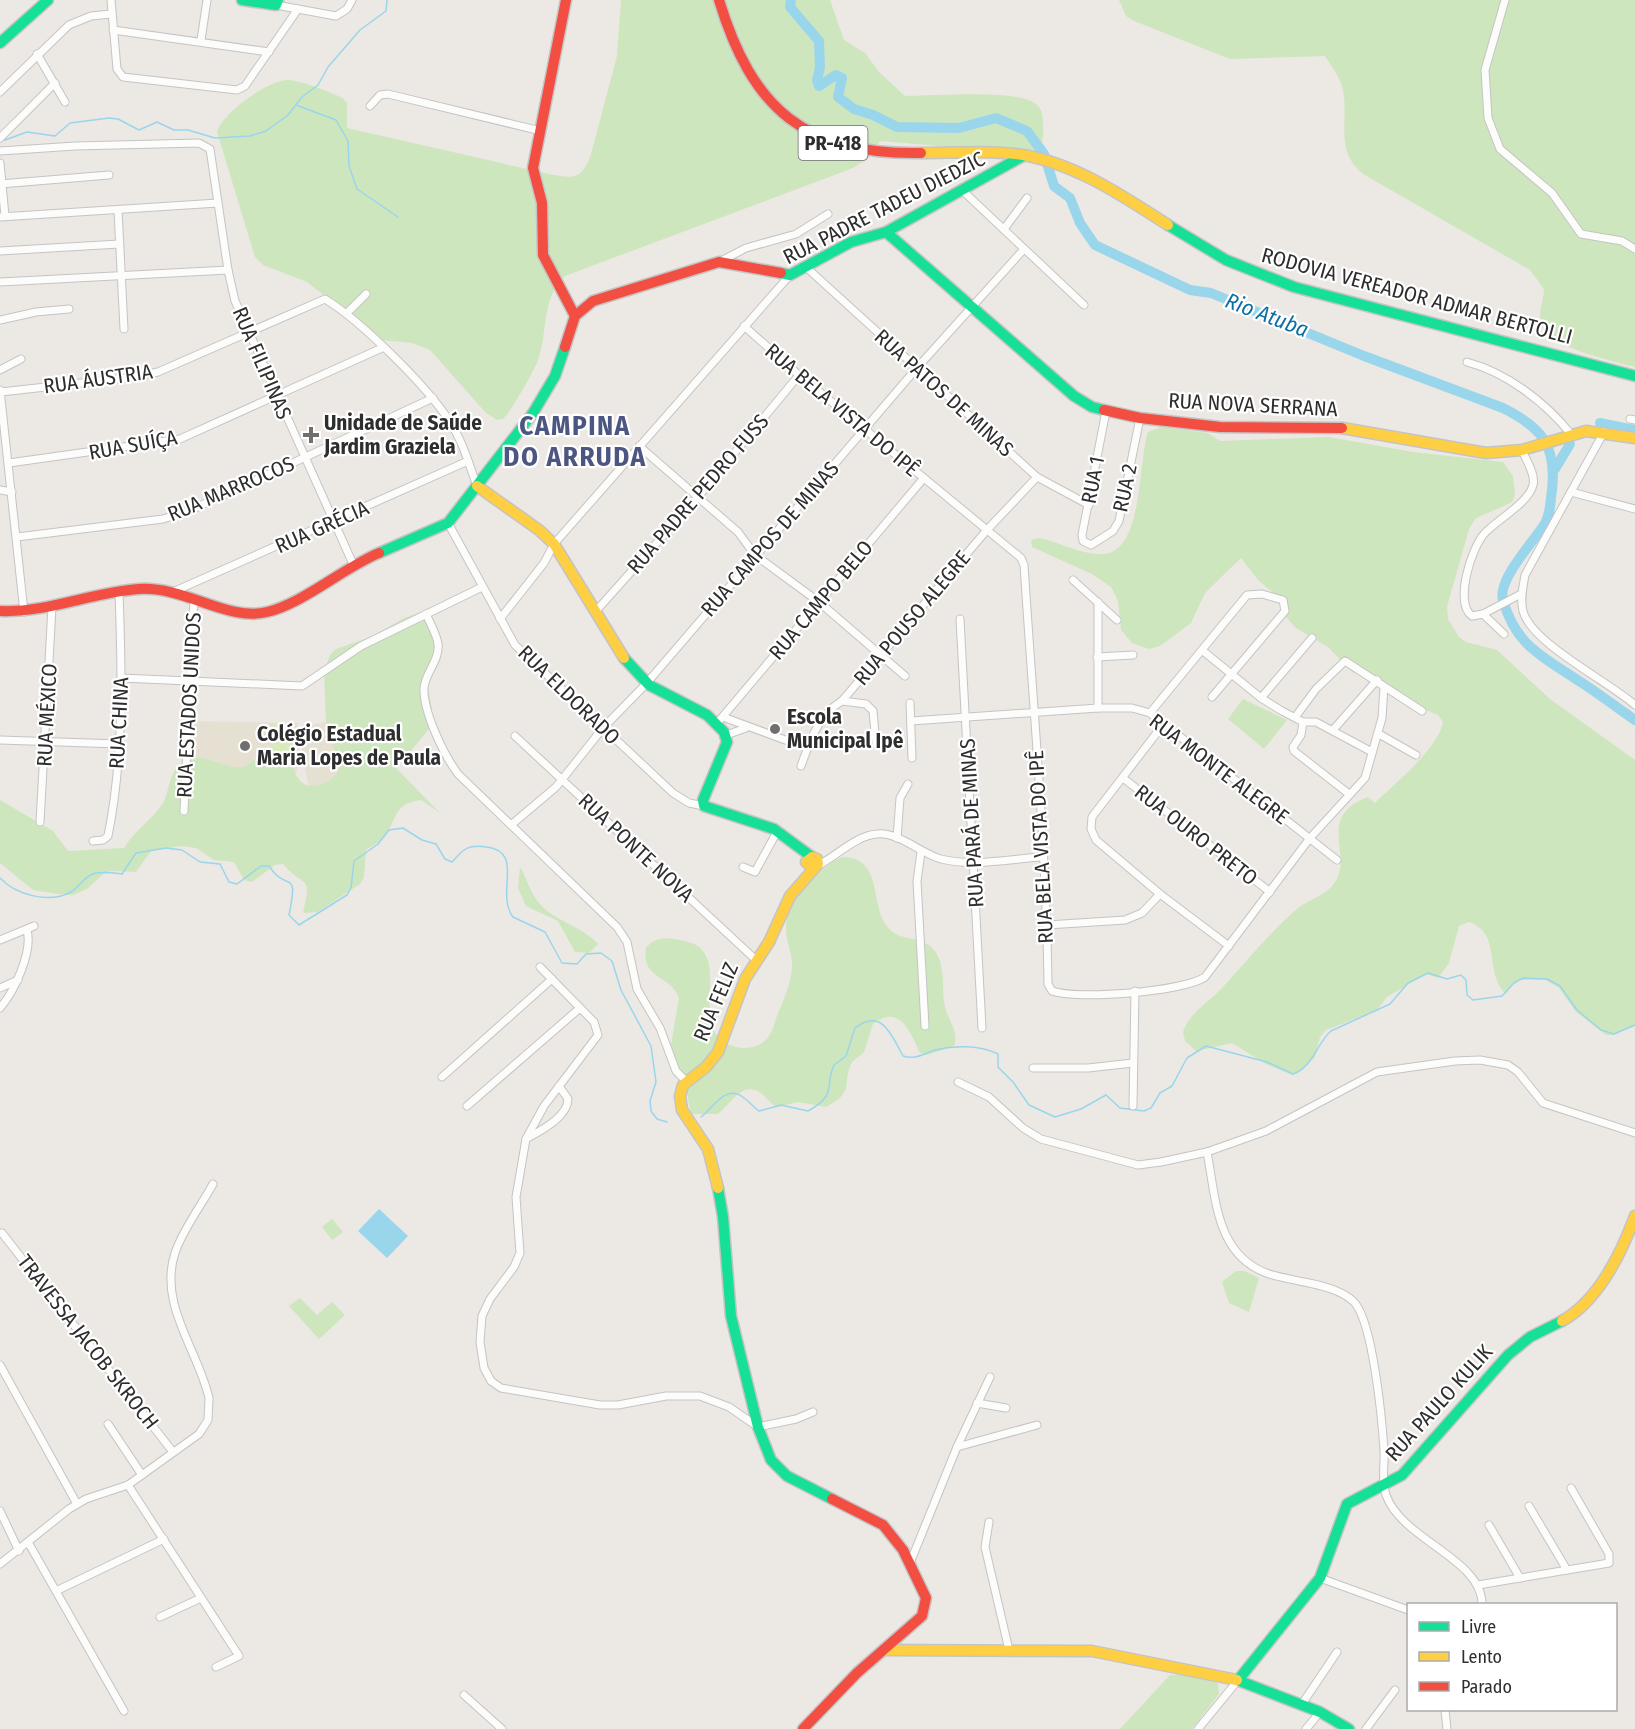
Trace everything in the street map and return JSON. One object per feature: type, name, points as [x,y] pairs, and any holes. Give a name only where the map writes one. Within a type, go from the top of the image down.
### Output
[{"type":"main road","points":[[0,43],[48,0]]},
{"type":"main road","points":[[242,0],[277,2]]},
{"type":"main road","points":[[566,0],[532,168],[542,203],[543,255],[575,316]]},
{"type":"main road","name":"RODOVIA VEREADOR ADMAR BERTOLLI","points":[[718,0],[728,33],[746,71],[761,94],[783,116],[815,135],[841,146],[880,154],[1029,157],[1049,161],[1115,193],[1197,243],[1274,281],[1635,376]]},
{"type":"main road","name":"RUA PADRE TADEU DIEDZIC","points":[[790,275],[807,268],[851,242],[886,232],[1029,157]]},
{"type":"main road","name":"RUA NOVA SERRANA","points":[[886,232],[969,308],[1074,396],[1092,407],[1106,411],[1140,418],[1220,427],[1338,427],[1486,453],[1526,449],[1571,434],[1604,432],[1635,438]]},
{"type":"main road","points":[[0,611],[24,612],[155,588],[175,591],[241,614],[264,613],[296,601],[353,564],[448,523],[548,391],[575,316],[593,301],[654,285],[719,262],[790,275]]},
{"type":"main road","points":[[477,486],[539,530],[554,544],[621,652],[646,684],[721,719],[727,742],[703,800],[704,806],[746,817],[778,830],[797,843],[812,863]]},
{"type":"main road","name":"RUA FELIZ","points":[[758,1427],[730,1309],[723,1217],[713,1163],[708,1149],[682,1110],[680,1096],[686,1081],[706,1066],[718,1052],[745,979],[812,863]]},
{"type":"main road","name":"RUA PAULO KULIK","points":[[1239,1679],[1320,1578],[1330,1556],[1347,1504],[1402,1475],[1508,1355],[1530,1337],[1565,1320],[1582,1306],[1607,1273],[1627,1238],[1635,1216]]},
{"type":"main road","points":[[758,1427],[771,1460],[781,1472],[874,1519],[896,1540],[910,1563],[926,1598],[926,1606],[915,1623],[857,1672],[803,1729]]},
{"type":"main road","points":[[883,1650],[1083,1650],[1239,1679],[1320,1712],[1349,1729]]},
{"type":"street","points":[[111,0],[119,73],[128,79],[237,90],[245,86],[298,9]]},
{"type":"street","points":[[201,40],[207,0]]},
{"type":"street","points":[[277,2],[298,9],[336,16],[347,9],[352,0]]},
{"type":"street","points":[[1505,0],[1485,70],[1488,118],[1500,148],[1552,193],[1581,234],[1622,241],[1635,249]]},
{"type":"street","points":[[0,92],[37,54],[80,19],[111,14]]},
{"type":"street","points":[[113,30],[201,40],[269,52]]},
{"type":"street","points":[[37,54],[65,102]]},
{"type":"street","points":[[0,138],[55,83]]},
{"type":"street","points":[[370,106],[380,95],[388,94],[541,131]]},
{"type":"street","name":"RUA FILIPINAS","points":[[0,151],[199,143],[210,149],[228,270],[235,301],[353,564]]},
{"type":"street","points":[[0,163],[2,217],[218,203]]},
{"type":"street","points":[[1,184],[110,174]]},
{"type":"street","points":[[963,191],[1084,305]]},
{"type":"street","points":[[1004,230],[1027,198]]},
{"type":"street","points":[[118,210],[124,329]]},
{"type":"street","points":[[719,262],[747,248],[796,234],[828,214]]},
{"type":"street","points":[[0,251],[119,244]]},
{"type":"street","name":"RUA CAMPOS DE MINAS","points":[[511,825],[556,787],[603,728],[646,684],[969,308],[1024,249]]},
{"type":"street","name":"RUA PATOS DE MINAS","points":[[807,268],[1037,477],[1089,505]]},
{"type":"street","points":[[0,282],[228,270]]},
{"type":"street","name":"RUA PADRE TADEU DIEDZIC","points":[[500,619],[544,563],[554,544],[790,275]]},
{"type":"street","points":[[366,294],[347,313],[433,398],[451,423],[477,486]]},
{"type":"street","name":"RUA ÁUSTRIA","points":[[0,391],[135,377],[158,372],[325,299],[347,313]]},
{"type":"street","points":[[0,320],[69,309]]},
{"type":"street","name":"RUA BELA VISTA DO IPÊ","points":[[744,326],[923,479],[1021,558],[1024,565],[1034,712],[1047,925],[1048,984],[1052,991],[1070,994],[1176,988],[1197,983],[1205,977],[1310,838],[1365,778],[1379,734],[1384,687]]},
{"type":"street","name":"RUA SUÍÇA","points":[[9,463],[165,444],[382,348]]},
{"type":"street","points":[[0,370],[21,359]]},
{"type":"street","points":[[1467,362],[1488,368],[1528,393],[1558,418],[1571,434]]},
{"type":"street","name":"RUA PADRE PEDRO FUSS","points":[[596,611],[698,497],[799,375]]},
{"type":"street","points":[[0,391],[24,612]]},
{"type":"street","name":"RUA MARROCOS","points":[[17,537],[163,519],[189,511],[433,398]]},
{"type":"street","name":"RUA 1","points":[[1091,545],[1083,541],[1082,535],[1106,411]]},
{"type":"street","name":"RUA 2","points":[[1091,545],[1113,531],[1119,521],[1140,418]]},
{"type":"street","points":[[1604,432],[1534,556],[1521,594],[1523,612],[1540,638],[1617,689],[1635,705]]},
{"type":"street","points":[[639,446],[738,532],[755,555],[819,602],[905,676]]},
{"type":"street","points":[[1521,594],[1483,614],[1472,616],[1468,614],[1463,588],[1475,549],[1483,535],[1524,498],[1533,486],[1526,449]]},
{"type":"street","name":"RUA GRÉCIA","points":[[175,591],[335,522],[468,461]]},
{"type":"street","name":"RUA POUSO ALEGRE","points":[[801,766],[822,718],[830,708],[842,701],[986,531],[1037,477]]},
{"type":"street","name":"RUA CAMPO BELO","points":[[721,719],[923,479]]},
{"type":"street","points":[[0,490],[12,492]]},
{"type":"street","points":[[1571,492],[1635,509]]},
{"type":"street","name":"RUA ELDORADO","points":[[448,523],[515,645],[673,793],[689,803],[704,806]]},
{"type":"street","points":[[1073,580],[1118,620]]},
{"type":"street","points":[[122,678],[302,686],[361,646],[482,586]]},
{"type":"street","name":"RUA CHINA","points":[[93,841],[103,840],[108,836],[114,808],[122,678],[119,593]]},
{"type":"street","points":[[1150,713],[1247,595],[1262,594],[1282,600],[1284,611],[1212,697]]},
{"type":"street","name":"RUA ESTADOS UNIDOS","points":[[184,812],[194,599]]},
{"type":"street","points":[[1098,602],[1098,708]]},
{"type":"street","name":"RUA MÉXICO","points":[[40,822],[52,607]]},
{"type":"street","points":[[426,614],[438,644],[438,653],[425,679],[424,699],[442,748],[458,774],[616,927],[627,942],[637,989],[664,1036],[676,1071],[686,1081]]},
{"type":"street","points":[[1483,614],[1504,634]]},
{"type":"street","name":"RUA PARÁ DE MINAS","points":[[960,619],[982,1028]]},
{"type":"street","points":[[1261,698],[1312,638]]},
{"type":"street","points":[[1203,651],[1261,698],[1303,722],[1316,722],[1372,752]]},
{"type":"street","points":[[1097,657],[1133,655]]},
{"type":"street","points":[[1296,716],[1316,689],[1345,661],[1422,711]]},
{"type":"street","points":[[1333,730],[1377,680]]},
{"type":"street","points":[[842,701],[866,704],[873,711],[876,744]]},
{"type":"street","points":[[910,703],[912,758]]},
{"type":"street","name":"RUA MONTE ALEGRE","points":[[911,721],[1098,708],[1132,708],[1150,713],[1337,860]]},
{"type":"street","points":[[721,719],[807,748]]},
{"type":"street","points":[[1163,721],[1159,730],[1092,818],[1091,829],[1096,840],[1160,894],[1229,946]]},
{"type":"street","points":[[1303,722],[1294,751],[1349,794]]},
{"type":"street","points":[[726,735],[748,728]]},
{"type":"street","points":[[1379,734],[1416,755]]},
{"type":"street","name":"RUA PONTE NOVA","points":[[515,736],[756,960]]},
{"type":"street","points":[[0,740],[119,744]]},
{"type":"street","name":"RUA OURO PRETO","points":[[1122,778],[1270,892]]},
{"type":"street","points":[[897,838],[900,798],[908,784]]},
{"type":"street","points":[[743,867],[755,872],[778,830]]},
{"type":"street","points":[[812,863],[841,852],[867,836],[879,833],[897,838],[921,852],[941,859],[974,862],[1042,857]]},
{"type":"street","points":[[921,852],[917,881],[925,1026]]},
{"type":"street","points":[[1047,925],[1125,920],[1142,913],[1160,894]]},
{"type":"street","points":[[0,940],[31,928],[18,981],[0,1008]]},
{"type":"street","points":[[540,967],[596,1025],[598,1035],[536,1117],[526,1140],[516,1197],[520,1253],[514,1267],[490,1299],[480,1325],[482,1360],[491,1381],[507,1389],[600,1405],[618,1405],[666,1396],[700,1396],[720,1403],[758,1427],[796,1419],[813,1412]]},
{"type":"street","points":[[442,1077],[552,979]]},
{"type":"street","points":[[0,987],[18,981]]},
{"type":"street","points":[[1133,1106],[1135,991]]},
{"type":"street","points":[[467,1106],[580,1008]]},
{"type":"street","points":[[958,1082],[990,1097],[1032,1134],[1067,1147],[1138,1165],[1206,1152],[1289,1121],[1367,1076],[1414,1065],[1468,1060],[1508,1065],[1518,1072],[1543,1103],[1635,1133]]},
{"type":"street","points":[[1033,1068],[1088,1068],[1133,1064]]},
{"type":"street","points":[[526,1140],[550,1124],[567,1107],[568,1099],[559,1086]]},
{"type":"street","points":[[1206,1152],[1223,1232],[1237,1254],[1269,1274],[1321,1286],[1338,1293],[1350,1299],[1360,1312],[1368,1338],[1384,1449],[1383,1485],[1389,1502],[1410,1526],[1456,1562],[1478,1585],[1482,1603]]},
{"type":"street","points":[[0,1564],[76,1504],[128,1485],[199,1434],[210,1413],[210,1398],[177,1312],[171,1277],[178,1245],[213,1184]]},
{"type":"street","name":"TRAVESSA JACOB SKROCH","points":[[2,1233],[173,1452]]},
{"type":"street","points":[[0,1365],[76,1504]]},
{"type":"street","points":[[910,1563],[963,1433],[990,1377]]},
{"type":"street","points":[[977,1403],[1006,1408]]},
{"type":"street","points":[[108,1424],[142,1474]]},
{"type":"street","points":[[957,1447],[1037,1425]]},
{"type":"street","points":[[963,1433],[972,1443]]},
{"type":"street","points":[[128,1485],[239,1656],[216,1667]]},
{"type":"street","points":[[1478,1585],[1606,1564],[1611,1560],[1570,1488]]},
{"type":"street","points":[[1529,1506],[1567,1570]]},
{"type":"street","points":[[0,1511],[19,1551]]},
{"type":"street","points":[[989,1522],[985,1547],[1009,1650]]},
{"type":"street","points":[[1489,1524],[1520,1578]]},
{"type":"street","points":[[56,1591],[164,1539]]},
{"type":"street","points":[[28,1542],[124,1711]]},
{"type":"street","points":[[1320,1578],[1407,1610]]},
{"type":"street","points":[[160,1617],[201,1598]]},
{"type":"street","points":[[1302,1704],[1337,1652]]},
{"type":"street","points":[[1198,1729],[1239,1679]]},
{"type":"street","points":[[1366,1729],[1395,1690]]},
{"type":"street","points":[[464,1695],[502,1729]]},
{"type":"street","points":[[1445,1711],[1447,1729]]},
{"type":"street","points":[[1306,1729],[1320,1712]]},
{"type":"shaded area","name":"Colégio Estadual Maria Lopes de Paula","points":[[339,720],[350,783],[309,790],[298,728],[297,772],[191,770],[192,721],[298,723],[298,727]]},
{"type":"green space","points":[[621,0],[830,0],[844,40],[865,53],[879,72],[905,96],[994,95],[1027,99],[1036,104],[1041,111],[1043,117],[1042,142],[1033,154],[880,141],[867,159],[853,168],[565,276],[557,284],[548,305],[537,363],[509,412],[503,419],[497,420],[486,413],[430,350],[412,343],[381,340],[307,282],[263,265],[255,257],[217,132],[228,116],[247,98],[280,81],[296,81],[343,98],[347,103],[347,128],[549,174],[565,177],[576,176],[588,163],[617,56]]},
{"type":"green space","points":[[1119,0],[1635,0],[1635,367],[1596,357],[1556,339],[1546,331],[1541,321],[1544,289],[1530,270],[1363,174],[1354,165],[1348,155],[1344,135],[1342,86],[1325,56],[1230,59],[1134,21],[1126,16]]},
{"type":"green space","points":[[1161,427],[1208,433],[1220,441],[1329,437],[1413,452],[1503,462],[1513,476],[1515,495],[1512,502],[1476,518],[1469,529],[1447,607],[1448,619],[1459,637],[1466,642],[1497,650],[1550,699],[1635,760],[1635,1026],[1613,1035],[1606,1035],[1576,1012],[1559,988],[1546,980],[1521,980],[1513,984],[1506,994],[1495,975],[1490,944],[1486,935],[1469,922],[1459,926],[1449,963],[1438,978],[1426,974],[1387,997],[1376,1011],[1326,1030],[1320,1037],[1315,1057],[1298,1073],[1292,1075],[1266,1064],[1232,1043],[1196,1051],[1185,1041],[1183,1032],[1195,1013],[1222,988],[1288,917],[1332,886],[1338,875],[1340,863],[1339,827],[1343,815],[1352,805],[1368,797],[1375,803],[1425,754],[1443,722],[1438,715],[1409,703],[1368,678],[1352,672],[1328,647],[1296,628],[1285,616],[1277,596],[1258,580],[1241,558],[1205,593],[1191,623],[1160,646],[1149,649],[1132,643],[1121,630],[1118,601],[1111,587],[1092,574],[1032,547],[1031,540],[1039,538],[1094,554],[1116,550],[1126,539],[1132,523],[1148,432]]},
{"type":"green space","points":[[421,612],[437,645],[427,683],[432,709],[429,729],[409,753],[392,764],[440,813],[421,800],[411,802],[400,809],[382,839],[366,850],[364,877],[360,884],[318,912],[303,913],[307,887],[283,864],[275,865],[252,882],[244,880],[234,862],[214,860],[196,848],[181,846],[151,851],[136,872],[111,871],[103,874],[87,889],[73,895],[33,890],[0,863],[0,800],[53,831],[68,851],[124,848],[163,803],[172,775],[178,766],[191,759],[205,759],[241,767],[264,751],[275,748],[286,754],[299,780],[304,784],[312,786],[328,781],[340,766],[326,724],[324,672],[330,655],[336,649],[373,636],[404,618]]},
{"type":"green space","points":[[1243,699],[1287,720],[1264,749],[1228,719]]},
{"type":"green space","points":[[273,724],[295,724],[295,753],[272,753]]},
{"type":"green space","points":[[843,857],[856,859],[870,873],[881,916],[886,925],[896,934],[919,940],[930,946],[939,958],[945,1007],[955,1036],[954,1046],[927,1055],[920,1053],[903,1023],[897,1018],[882,1018],[873,1024],[864,1052],[852,1062],[845,1092],[826,1107],[798,1102],[777,1107],[762,1094],[749,1089],[738,1095],[718,1114],[691,1114],[686,1088],[671,1045],[679,998],[675,990],[652,972],[648,966],[646,948],[658,939],[666,938],[690,942],[700,948],[708,962],[710,1018],[714,1031],[722,1040],[736,1047],[749,1048],[759,1045],[768,1038],[772,1031],[790,980],[792,963],[787,938],[787,917],[798,896],[814,876]]},
{"type":"green space","points":[[520,867],[531,891],[546,910],[598,944],[589,953],[575,952],[558,921],[526,906],[518,888]]},
{"type":"green space","points":[[332,1219],[343,1232],[332,1240],[322,1227]]},
{"type":"green space","points":[[1236,1271],[1244,1271],[1259,1278],[1249,1312],[1229,1303],[1222,1282]]},
{"type":"green space","points":[[300,1298],[317,1315],[332,1302],[345,1315],[319,1339],[289,1306]]},
{"type":"green space","points":[[1170,1675],[1186,1675],[1218,1683],[1219,1694],[1192,1729],[1120,1729]]},
{"type":"water","points":[[379,1209],[408,1236],[387,1258],[358,1231]]},
{"type":"waterway","points":[[5,140],[27,132],[55,136],[70,123],[109,118],[118,119],[139,130],[157,122],[174,130],[188,130],[215,138],[250,136],[266,131],[288,115],[302,97],[318,85],[328,67],[360,30],[386,11],[387,0]]},
{"type":"waterway","name":"Rio Atuba","points":[[791,0],[790,7],[819,41],[820,67],[817,80],[819,86],[836,75],[842,78],[838,97],[854,109],[873,115],[897,127],[959,128],[996,118],[1027,131],[1044,154],[1054,186],[1070,198],[1080,223],[1095,245],[1190,290],[1211,293],[1364,356],[1503,408],[1537,430],[1549,449],[1552,461],[1549,512],[1546,521],[1505,582],[1503,600],[1508,616],[1523,639],[1542,657],[1635,720]]},
{"type":"waterway","points":[[296,105],[336,120],[348,141],[349,166],[357,189],[398,217]]},
{"type":"waterway","points":[[1600,423],[1635,430]]},
{"type":"waterway","points":[[1555,469],[1570,444]]},
{"type":"waterway","points":[[0,878],[15,889],[33,896],[62,896],[71,892],[93,874],[103,872],[122,874],[136,853],[166,848],[182,850],[200,862],[220,864],[229,882],[237,884],[261,866],[269,866],[281,879],[292,885],[289,915],[299,925],[347,895],[351,888],[354,861],[378,844],[389,830],[403,828],[422,840],[436,844],[445,859],[452,862],[464,850],[471,847],[498,850],[505,857],[507,865],[508,907],[513,917],[545,932],[562,963],[577,964],[586,954],[601,953],[612,961],[621,990],[651,1046],[656,1082],[650,1101],[651,1111],[657,1119],[667,1122]]},
{"type":"waterway","points":[[701,1117],[720,1098],[731,1093],[744,1098],[759,1111],[781,1105],[808,1111],[827,1095],[834,1065],[846,1056],[855,1028],[864,1022],[872,1021],[879,1022],[885,1027],[903,1056],[915,1057],[951,1047],[975,1047],[998,1054],[998,1067],[1013,1082],[1029,1105],[1055,1117],[1081,1109],[1106,1095],[1120,1108],[1144,1111],[1151,1108],[1160,1093],[1172,1086],[1187,1058],[1206,1046],[1267,1062],[1293,1074],[1306,1066],[1331,1031],[1390,1004],[1408,983],[1428,973],[1447,979],[1461,975],[1466,980],[1467,995],[1473,1000],[1502,996],[1514,983],[1523,978],[1547,979],[1560,986],[1577,1010],[1601,1030],[1614,1034],[1635,1025]]},
{"type":"traffic: fast","points":[[0,43],[48,0]]},
{"type":"traffic: fast","points":[[242,0],[276,5],[278,0]]},
{"type":"traffic: fast","points":[[781,273],[790,275],[851,242],[886,232],[1023,156]]},
{"type":"traffic: fast","points":[[1168,225],[1226,260],[1294,287],[1635,376]]},
{"type":"traffic: fast","points":[[886,232],[1074,396],[1092,407],[1104,410]]},
{"type":"traffic: fast","points":[[379,553],[448,523],[533,413],[555,376],[565,347]]},
{"type":"traffic: fast","points":[[624,658],[649,685],[707,715],[724,732],[727,742],[703,800],[704,806],[774,829],[812,857]]},
{"type":"traffic: fast","points":[[718,1188],[723,1217],[731,1316],[758,1427],[771,1460],[787,1476],[832,1499]]},
{"type":"traffic: fast","points":[[1239,1679],[1320,1578],[1347,1504],[1402,1475],[1508,1355],[1530,1337],[1562,1321]]},
{"type":"traffic: fast","points":[[1237,1680],[1320,1712],[1349,1729]]},
{"type":"traffic: slow","points":[[921,153],[998,153],[1043,159],[1098,182],[1168,225]]},
{"type":"traffic: slow","points":[[1342,428],[1486,453],[1522,450],[1586,431],[1635,438]]},
{"type":"traffic: slow","points":[[477,486],[539,530],[554,544],[624,658]]},
{"type":"traffic: slow","points":[[718,1188],[708,1149],[682,1110],[680,1096],[683,1085],[706,1067],[718,1052],[745,979],[769,942],[790,896],[818,864],[817,859],[812,857],[806,862],[812,868]]},
{"type":"traffic: slow","points":[[1562,1321],[1587,1302],[1607,1275],[1623,1246],[1635,1216]]},
{"type":"traffic: slow","points":[[883,1650],[1092,1651],[1237,1680]]},
{"type":"traffic: jam","points":[[566,0],[533,168],[542,203],[543,255],[575,316]]},
{"type":"traffic: jam","points":[[719,0],[732,38],[748,70],[767,97],[789,118],[815,134],[845,145],[880,151],[921,153]]},
{"type":"traffic: jam","points":[[565,347],[575,316],[593,301],[719,262],[781,273]]},
{"type":"traffic: jam","points":[[1104,410],[1140,418],[1220,427],[1342,428]]},
{"type":"traffic: jam","points":[[0,611],[35,609],[139,589],[173,593],[237,612],[252,614],[267,612],[294,602],[351,567],[379,553]]},
{"type":"traffic: jam","points":[[803,1729],[857,1673],[922,1616],[926,1598],[903,1550],[883,1525],[832,1499]]},
{"type":"place","name":"Unidade de Saúde Jardim Graziela","points":[[311,435]]},
{"type":"place","name":"Escola Municipal Ipê","points":[[775,729]]},
{"type":"place","name":"Colégio Estadual Maria Lopes de Paula","points":[[245,746]]},
{"type":"district","name":"CAMPINA DO ARRUDA","points":[[575,442]]}]
